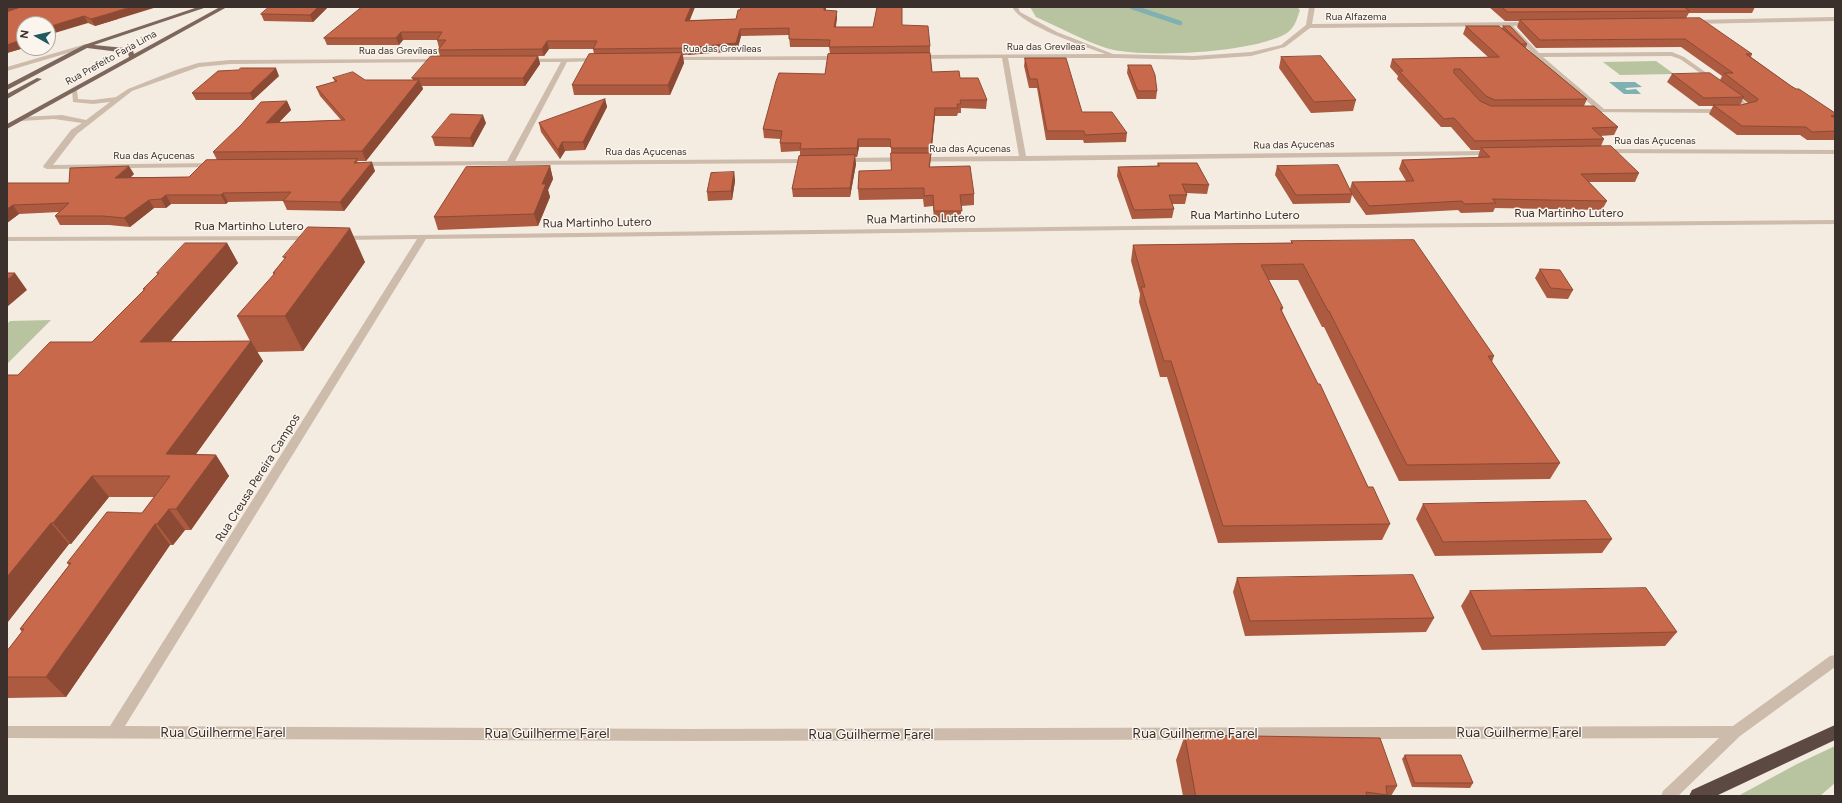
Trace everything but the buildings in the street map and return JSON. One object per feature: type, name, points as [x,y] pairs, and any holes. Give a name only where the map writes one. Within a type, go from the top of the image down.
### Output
[{"type":"highway","points":[[1698,796],[1835,732]]},
{"type":"main road","name":"Rua Prefeito Faria Lima","points":[[8,86],[86,46],[204,7]]},
{"type":"main road","name":"Rua Prefeito Faria Lima","points":[[7,127],[224,7]]},
{"type":"main road","points":[[86,46],[125,50],[131,52],[132,58]]},
{"type":"main road","points":[[7,97],[54,70],[59,60]]},
{"type":"street","points":[[1015,7],[1018,13],[1055,33],[1117,56]]},
{"type":"street","points":[[1310,26],[1312,7]]},
{"type":"street","points":[[1689,22],[1835,19]]},
{"type":"street","points":[[1508,24],[1537,54],[1602,111]]},
{"type":"street","name":"Rua Alfazema","points":[[1310,26],[1540,24]]},
{"type":"street","name":"Rua das Grevíleas","points":[[911,58],[1117,56],[1194,58],[1251,54],[1283,46],[1310,26]]},
{"type":"street","points":[[7,69],[86,46]]},
{"type":"street","points":[[1537,54],[1676,55],[1749,108],[1736,110]]},
{"type":"street","points":[[1005,57],[1023,159]]},
{"type":"street","name":"Rua das Grevíleas","points":[[660,59],[848,58]]},
{"type":"street","points":[[517,60],[604,60]]},
{"type":"street","points":[[510,163],[565,60]]},
{"type":"street","name":"Rua das Grevíleas","points":[[87,122],[130,90],[178,71],[198,65],[230,62],[445,61]]},
{"type":"street","points":[[74,90],[75,100],[92,102],[118,99]]},
{"type":"street","points":[[1580,111],[1728,110]]},
{"type":"street","points":[[21,119],[46,117],[76,118],[87,122]]},
{"type":"street","name":"Rua das Açucenas","points":[[87,122],[74,132],[47,166],[222,165]]},
{"type":"street","name":"Rua das Açucenas","points":[[1595,152],[1835,152]]},
{"type":"street","name":"Rua das Açucenas","points":[[833,160],[1500,153]]},
{"type":"street","name":"Rua das Açucenas","points":[[350,164],[818,160]]},
{"type":"street","name":"Rua Martinho Lutero","points":[[7,239],[325,238],[1130,228],[1835,222]]},
{"type":"street","name":"Rua Creusa Pereira Campos","points":[[114,732],[423,237]]},
{"type":"street","points":[[1668,796],[1735,732],[1835,660]]},
{"type":"street","name":"Rua Guilherme Farel","points":[[7,732],[674,735],[1735,732]]},
{"type":"green space","points":[[1030,7],[1297,7],[1300,10],[1290,31],[1271,40],[1250,45],[1198,52],[1145,53],[1123,51],[1097,45],[1036,17]]},
{"type":"green space","points":[[1656,61],[1674,74],[1620,75],[1603,62]]},
{"type":"green space","points":[[51,320],[7,364],[7,324],[10,321]]},
{"type":"green space","points":[[1835,746],[1835,783],[1820,796],[1738,796],[1797,764]]},
{"type":"water","points":[[1609,82],[1635,82],[1642,87],[1625,88],[1627,90],[1636,89],[1641,94],[1624,94]]},
{"type":"waterway","points":[[1132,7],[1180,23]]}]
